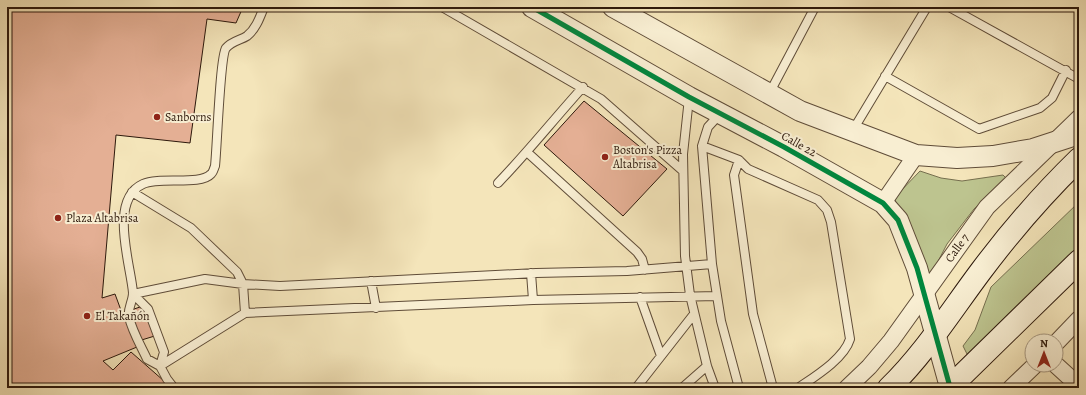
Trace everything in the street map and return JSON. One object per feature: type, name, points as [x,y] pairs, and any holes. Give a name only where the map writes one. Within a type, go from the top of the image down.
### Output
[{"type":"main road","points":[[889,388],[936,335],[1016,224],[1079,159]]},
{"type":"main road","points":[[949,387],[1079,261]]},
{"type":"street","name":"Calle 22","points":[[532,7],[689,97],[784,146],[883,204],[898,220],[917,268],[949,387]]},
{"type":"street","points":[[613,7],[768,95],[800,111],[916,155],[958,158],[993,156],[1052,144],[1079,134]]},
{"type":"street","name":"Calle 7","points":[[847,388],[869,367],[891,341],[988,207],[1079,118]]},
{"type":"street","points":[[883,204],[916,155]]},
{"type":"street","points":[[1064,335],[1079,319]]},
{"type":"street","points":[[1064,372],[1079,386]]},
{"type":"street","points":[[1011,388],[1027,373]]},
{"type":"lane","points":[[174,388],[160,366],[147,360],[128,316],[133,294],[124,226],[126,207],[132,192],[142,184],[158,180],[203,179],[212,174],[215,166],[222,75],[226,49],[233,42],[247,36],[258,22],[264,7]]},
{"type":"lane","points":[[442,7],[543,66],[583,87],[601,99],[683,171]]},
{"type":"lane","points":[[768,95],[815,7]]},
{"type":"lane","points":[[853,131],[927,7]]},
{"type":"lane","points":[[949,7],[1079,78]]},
{"type":"lane","points":[[885,76],[979,129],[1040,108],[1052,98],[1066,70]]},
{"type":"lane","points":[[498,183],[528,153],[552,121],[583,87]]},
{"type":"lane","points":[[689,97],[683,154],[686,267],[694,314],[707,366],[715,388]]},
{"type":"lane","points":[[720,114],[708,127],[702,146],[712,264],[721,321],[739,388]]},
{"type":"lane","points":[[702,146],[739,160],[748,168],[818,200],[827,210],[831,222],[850,339],[848,347],[839,356],[798,388]]},
{"type":"lane","points":[[528,153],[632,247],[642,260],[645,270]]},
{"type":"lane","points":[[739,160],[734,175],[753,314],[773,388]]},
{"type":"lane","points":[[132,192],[191,228],[237,272],[243,284],[245,313]]},
{"type":"lane","points":[[133,294],[205,279],[243,284],[280,286],[531,273],[645,270],[712,264]]},
{"type":"lane","points":[[531,273],[533,300]]},
{"type":"lane","points":[[371,282],[376,308]]},
{"type":"lane","points":[[133,294],[148,310],[164,352],[160,366]]},
{"type":"lane","points":[[160,366],[245,313],[533,300],[690,295],[717,296]]},
{"type":"lane","points":[[640,297],[661,356]]},
{"type":"lane","points":[[636,388],[694,314]]},
{"type":"lane","points":[[682,388],[707,366]]},
{"type":"green space","points":[[920,171],[941,178],[962,181],[1003,175],[1006,178],[974,209],[947,244],[930,277],[894,198]]},
{"type":"green space","points":[[1079,202],[1079,252],[969,358],[963,346],[975,330],[991,287]]},
{"type":"building","name":"Plaza Altabrisa","points":[[7,7],[243,7],[236,23],[207,19],[190,143],[116,135],[102,298],[115,294],[122,313],[146,305],[158,335],[135,342],[137,347],[103,361],[113,370],[131,352],[172,388],[7,388]]},
{"type":"building","name":"Boston's Pizza Altabrisa","points":[[584,101],[667,169],[623,216],[544,145]]},
{"type":"cycle path","points":[[532,7],[689,97],[784,147],[883,203],[898,220],[917,268],[950,387]]},
{"type":"place","name":"Sanborns","points":[[157,117]]},
{"type":"place","name":"Boston's Pizza Altabrisa","points":[[605,157]]},
{"type":"place","name":"Plaza Altabrisa","points":[[58,218]]},
{"type":"place","name":"El Takañón","points":[[87,316]]}]
